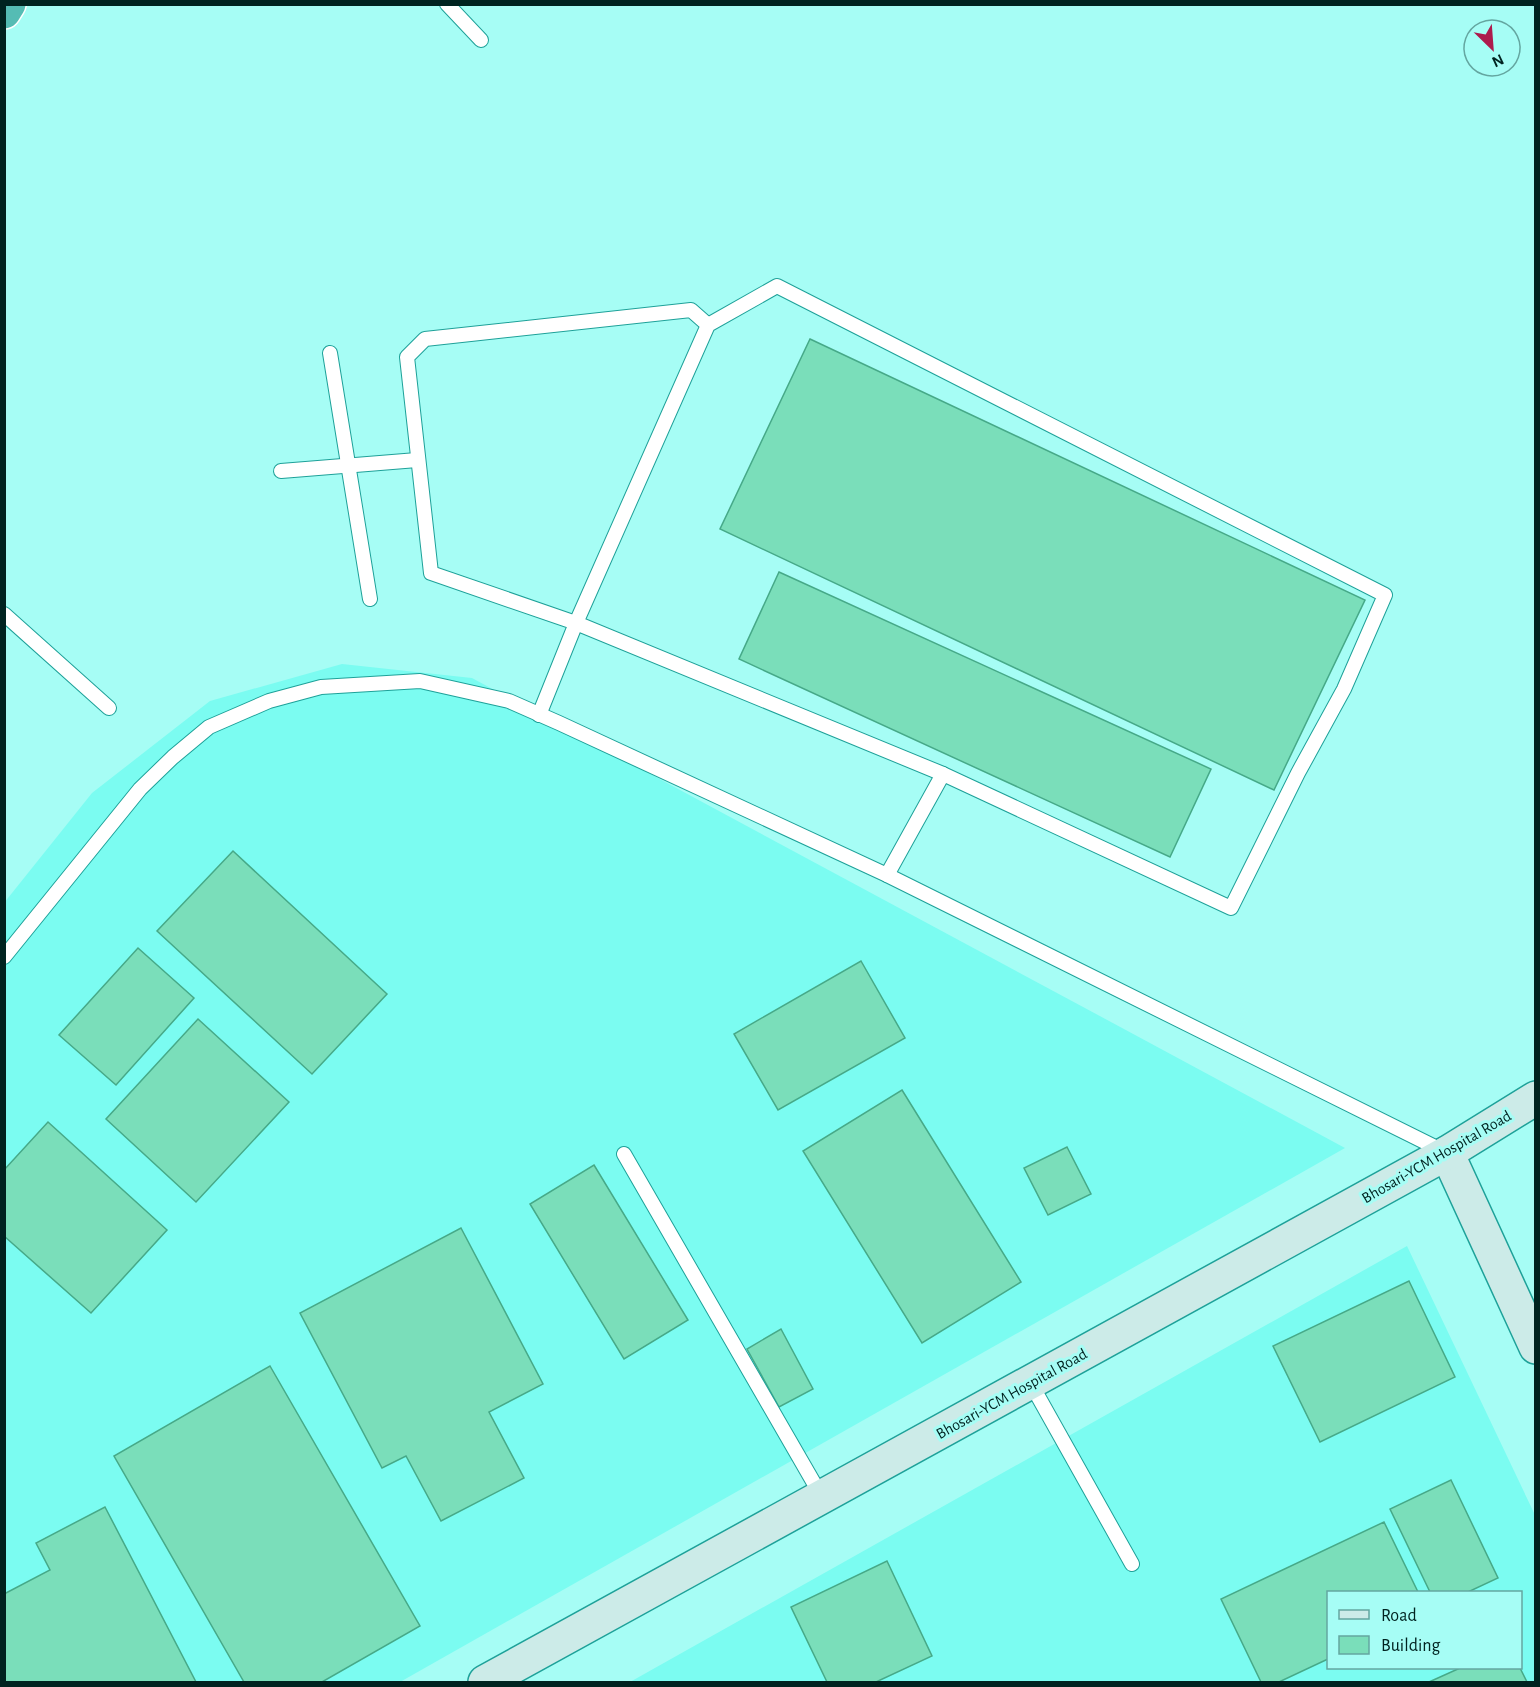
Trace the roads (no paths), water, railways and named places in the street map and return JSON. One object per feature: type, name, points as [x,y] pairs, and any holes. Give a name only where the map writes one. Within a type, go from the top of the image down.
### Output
[{"type":"highway","points":[[4,12],[9,4]]},
{"type":"street","name":"Bhosari-YCM Hospital Road","points":[[485,1683],[1447,1153],[1536,1098]]},
{"type":"street","points":[[1447,1153],[1536,1347]]},
{"type":"lane","points":[[447,4],[481,40]]},
{"type":"lane","points":[[539,715],[576,623],[708,325],[777,286],[1385,595],[1344,689],[1298,773],[1231,908],[943,774],[576,623],[431,573],[407,357],[425,339],[691,310],[708,325]]},
{"type":"lane","points":[[330,353],[370,599]]},
{"type":"lane","points":[[281,471],[417,460]]},
{"type":"lane","points":[[4,614],[109,708]]},
{"type":"lane","points":[[4,957],[140,789],[209,727],[269,701],[321,687],[420,681],[509,701],[887,875],[1447,1153]]},
{"type":"lane","points":[[887,875],[943,774]]},
{"type":"lane","points":[[624,1154],[822,1497]]},
{"type":"lane","points":[[1030,1382],[1132,1564]]}]
